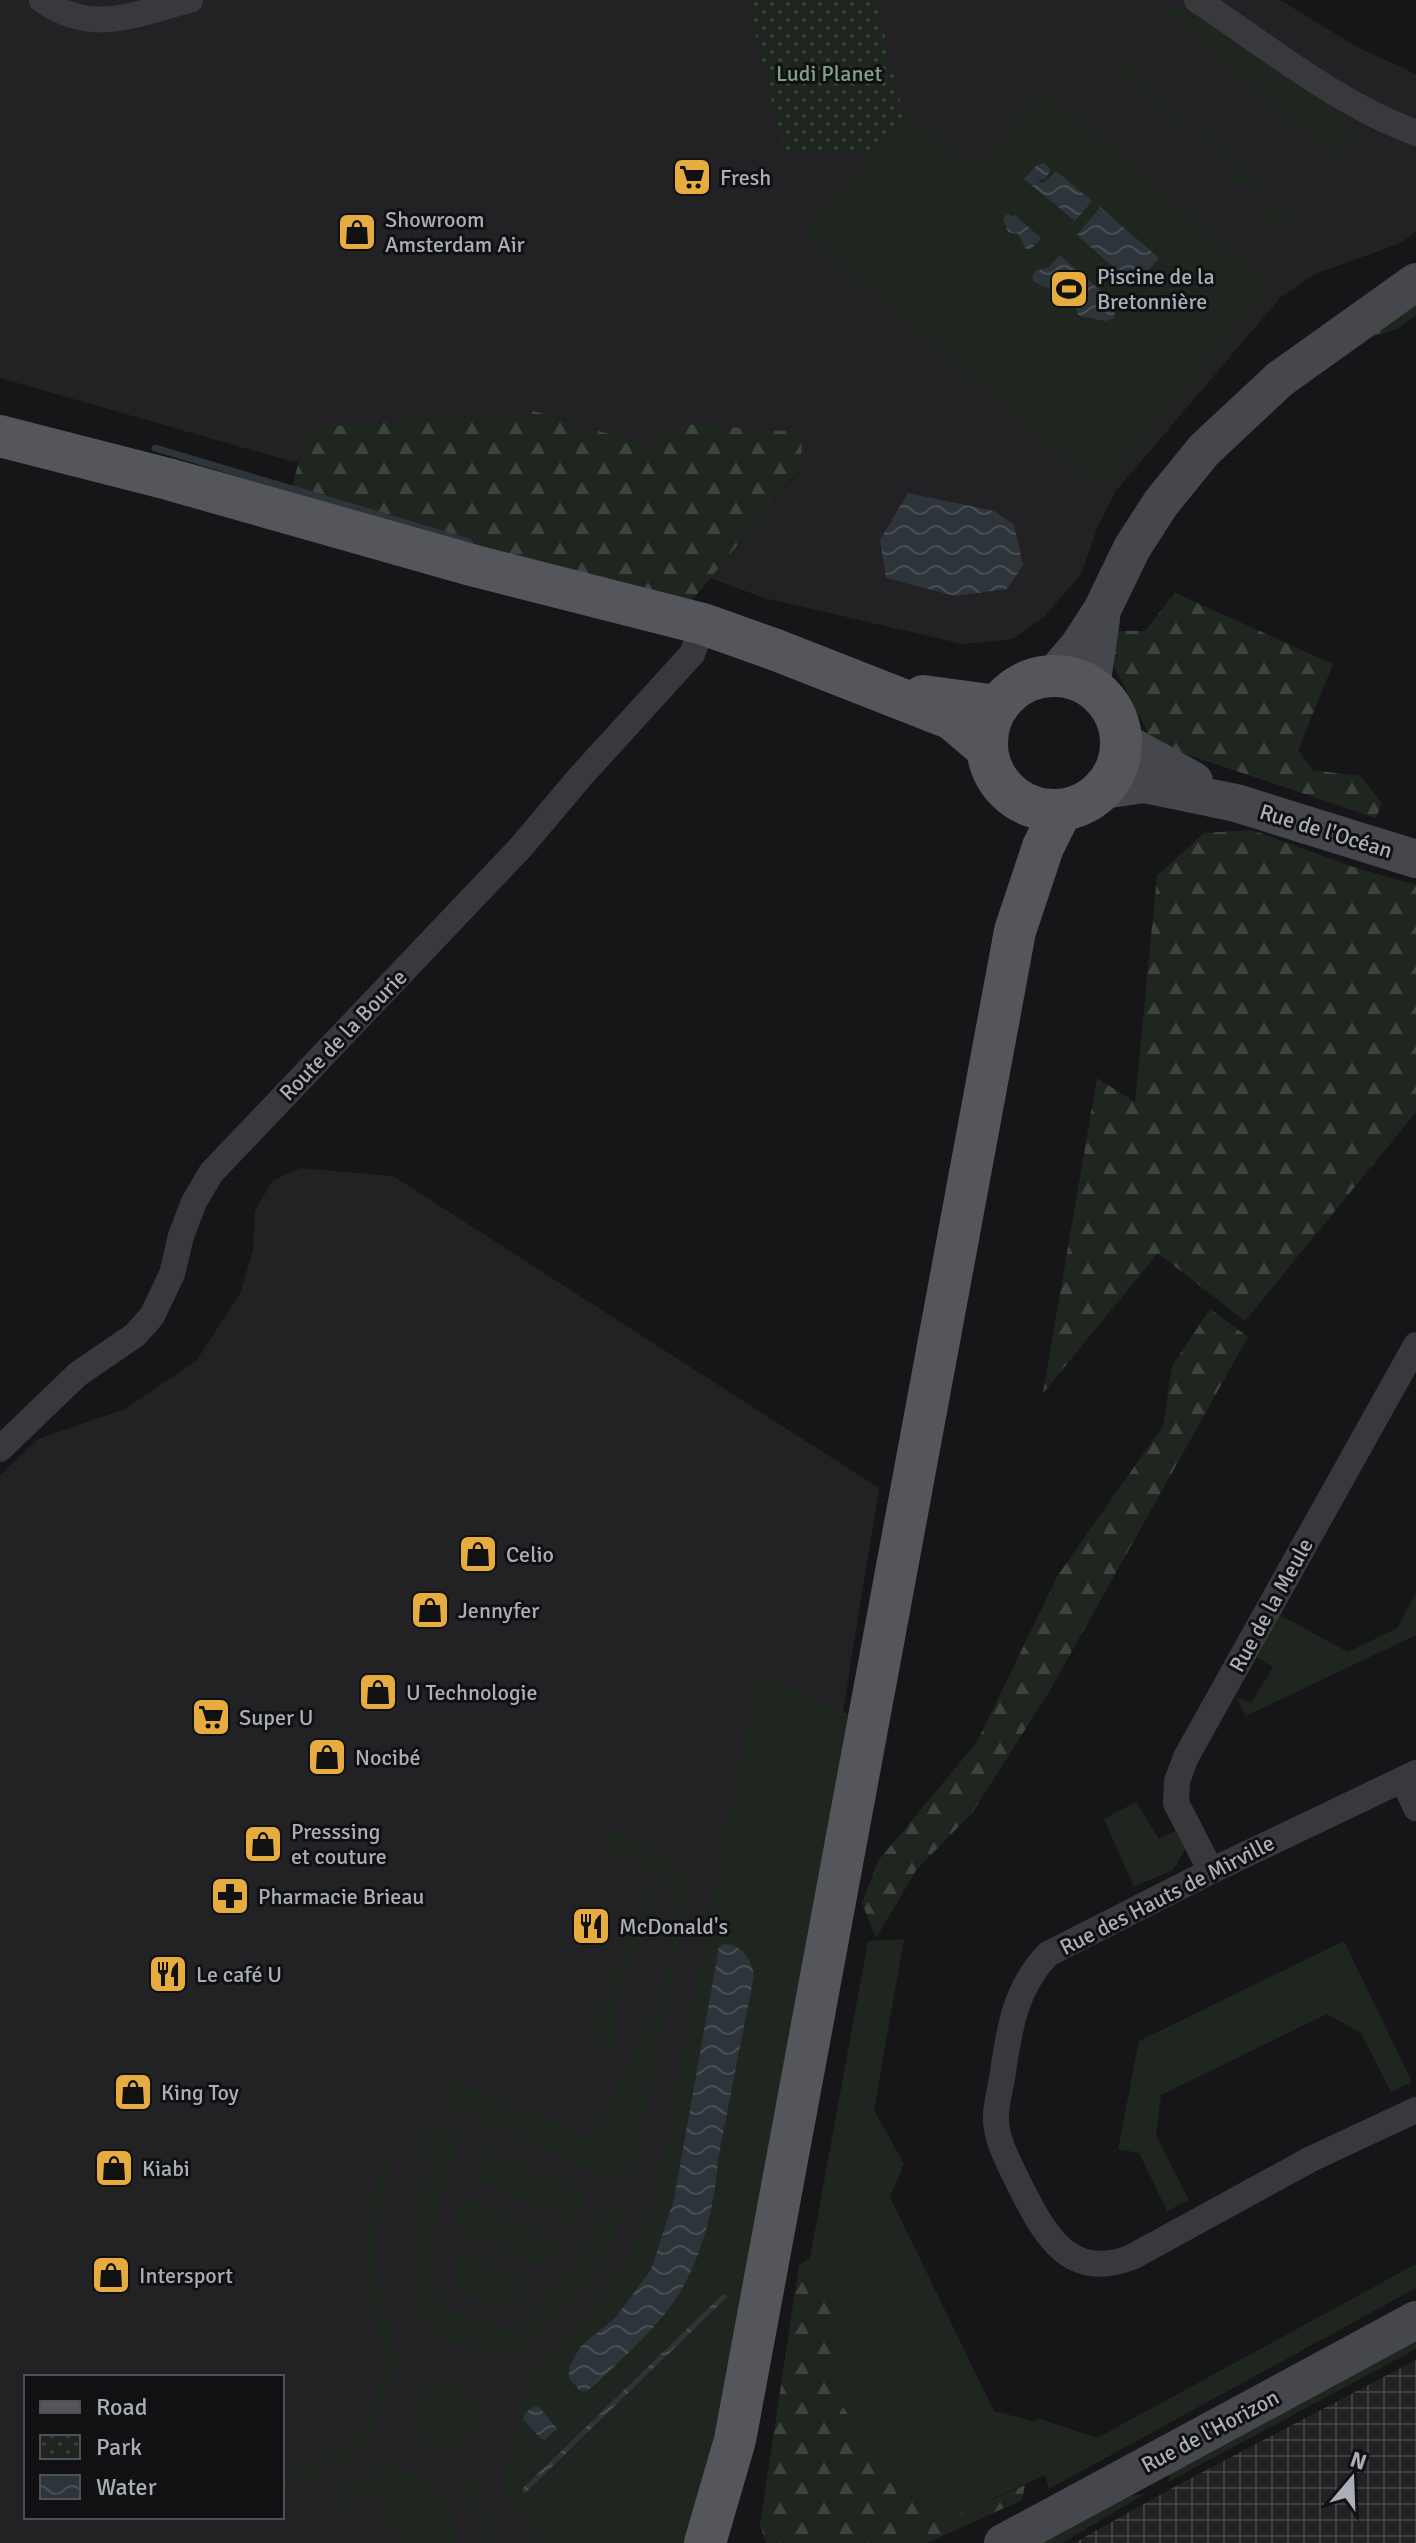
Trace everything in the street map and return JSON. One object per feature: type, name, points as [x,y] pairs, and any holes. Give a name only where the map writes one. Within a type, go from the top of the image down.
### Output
[{"type":"main road","points":[[1072,681],[1132,548],[1161,503],[1204,450],[1280,379],[1416,282]]},
{"type":"main road","points":[[0,419],[64,439],[168,479]]},
{"type":"main road","points":[[0,436],[168,479],[475,566],[870,687],[952,719],[986,748]]},
{"type":"main road","points":[[1031,680],[1072,681],[1107,702],[1118,720],[1122,741],[1117,767],[1103,790],[1091,800],[1061,811],[1038,809],[1016,800],[1001,786],[991,768],[986,748],[988,726],[997,706],[1012,690],[1031,680]]},
{"type":"main road","points":[[870,687],[997,706]]},
{"type":"main road","name":"Rue de l'Océan","points":[[1122,741],[1147,758],[1236,803]]},
{"type":"main road","name":"Rue de l'Océan","points":[[1103,790],[1144,784],[1236,803],[1416,859]]},
{"type":"main road","points":[[705,2543],[735,2440],[1015,931],[1019,843],[1016,800]]},
{"type":"main road","points":[[1015,931],[1043,847],[1061,811]]},
{"type":"main road","name":"Rue de l'Horizon","points":[[1003,2543],[1416,2320]]},
{"type":"main road","points":[[728,2543],[735,2440]]},
{"type":"street","points":[[42,0],[70,17],[91,21],[118,18],[190,0]]},
{"type":"street","points":[[1197,0],[1337,94],[1387,122],[1416,133]]},
{"type":"street","points":[[1387,122],[1416,123]]},
{"type":"street","name":"Route de la Bourie","points":[[0,1449],[78,1374],[135,1335],[152,1316],[172,1274],[181,1236],[194,1202],[211,1173],[510,859],[692,654],[699,635]]},
{"type":"street","name":"Rue de la Meule","points":[[1211,1871],[1176,1803],[1177,1781],[1186,1757],[1416,1345]]},
{"type":"street","points":[[1410,1776],[1416,1808]]},
{"type":"street","name":"Rue des Hauts de Mirville","points":[[1410,1776],[1211,1871],[1048,1954],[1032,1970],[1020,1992],[1009,2037],[996,2121],[1002,2146],[1015,2175],[1051,2241],[1066,2253],[1083,2260],[1111,2265],[1132,2257],[1311,2159],[1416,2110]]},
{"type":"shaded area","points":[[0,0],[1280,0],[1357,47],[1416,74],[1416,231],[1401,243],[1315,274],[1281,297],[1115,492],[1098,526],[1081,574],[1044,617],[1013,639],[963,644],[764,598],[710,578],[801,469],[801,432],[686,424],[645,445],[534,411],[308,428],[299,461],[293,462],[0,378]]},
{"type":"shaded area","points":[[300,1168],[393,1176],[879,1488],[772,2154],[679,2543],[0,2543],[0,1475],[38,1439],[125,1409],[196,1361],[240,1294],[253,1250],[255,1211],[272,1181]]},
{"type":"shaded area","points":[[1416,2360],[1416,2543],[1074,2543],[1176,2486]]},
{"type":"green space","name":"Ludi Planet","points":[[747,0],[876,0],[902,107],[906,112],[874,150],[784,151]]},
{"type":"green space","points":[[1178,8],[1189,9],[1349,118],[1354,124],[1354,134],[1336,155],[1309,136],[1166,13]]},
{"type":"green space","points":[[1137,56],[1144,62],[1135,73],[1255,179],[1266,168],[1283,181],[1225,185],[1221,182],[1232,168],[1130,78],[1117,90],[1107,81],[1125,59]]},
{"type":"green space","name":"Piscine de la Bretonnière","points":[[1044,89],[1271,287],[1102,490],[803,233],[906,112],[975,169]]},
{"type":"green space","points":[[1299,207],[1283,225],[1273,226],[1255,211]]},
{"type":"green space","points":[[1416,300],[1416,315],[1397,329],[1365,339]]},
{"type":"green space","points":[[534,411],[645,445],[686,424],[802,432],[801,468],[684,610],[290,494],[308,428]]},
{"type":"green space","points":[[1175,593],[1333,664],[1298,750],[1313,770],[1360,776],[1382,803],[1376,818],[1153,743],[1111,660],[1115,631],[1145,631]]},
{"type":"green space","points":[[1252,830],[1350,866],[1416,885],[1416,1112],[1245,1321],[1158,1253],[1043,1393],[1097,1078],[1135,1102],[1157,876],[1204,833]]},
{"type":"green space","points":[[1210,1309],[1248,1337],[1049,1692],[972,1813],[917,1869],[876,1938],[862,1903],[878,1861],[977,1742],[1058,1575],[1163,1426],[1172,1366]]},
{"type":"green space","points":[[1416,1593],[1416,1635],[1246,1716],[1236,1697],[1251,1703],[1273,1667],[1256,1657],[1280,1615],[1348,1652],[1397,1628]]},
{"type":"green space","points":[[759,1673],[848,1714],[772,2154],[723,2409],[692,2543],[539,2543],[504,2491],[502,2468],[517,2438],[521,2393],[531,2382],[527,2377],[585,2322],[625,2261],[648,2212],[663,2156],[719,1857]],"holes":[[[724,1944],[717,2179],[697,2256],[688,2276],[668,2309],[594,2386],[581,2346],[615,2318],[651,2270],[674,2199],[719,1947]]]},
{"type":"green space","points":[[1136,1802],[1159,1839],[1175,1831],[1186,1848],[1173,1870],[1134,1887],[1104,1819]]},
{"type":"green space","points":[[616,1830],[661,1853],[677,1869],[689,1893],[633,2180],[618,2183],[447,2106],[444,2101],[454,2079],[593,2139],[660,1994],[676,1916],[661,1878],[637,1866],[638,1861],[627,1856],[625,1859],[604,1849],[611,1833]]},
{"type":"green space","points":[[644,1890],[650,1895],[653,1907],[642,1942],[632,1955],[615,2002],[617,2024],[610,2061],[600,2059],[608,2042],[587,2032],[631,1931],[635,1932],[645,1911],[637,1907]]},
{"type":"green space","points":[[904,1939],[874,2110],[904,2164],[890,2197],[994,2411],[1036,2422],[1037,2418],[1097,2438],[1416,2264],[1416,2288],[1049,2489],[1045,2475],[946,2520],[890,2482],[836,2395],[836,2315],[810,2258],[868,1941]]},
{"type":"green space","points":[[1344,1941],[1412,2082],[1391,2092],[1361,2033],[1327,2014],[1161,2095],[1156,2136],[1189,2200],[1167,2211],[1139,2153],[1118,2149],[1139,2041]]},
{"type":"green space","points":[[435,2125],[458,2136],[460,2143],[440,2196],[434,2247],[434,2288],[444,2306],[505,2331],[522,2325],[572,2265],[603,2211],[612,2206],[621,2209],[611,2245],[597,2267],[562,2312],[513,2358],[507,2349],[493,2352],[441,2339],[424,2325],[419,2314],[421,2306],[411,2273],[412,2217],[423,2179],[429,2178],[432,2171],[424,2168],[428,2154],[421,2148],[429,2128]]},
{"type":"green space","points":[[488,2148],[583,2193],[585,2197],[575,2220],[568,2221],[474,2178],[473,2172],[483,2149]]},
{"type":"green space","points":[[368,2152],[392,2162],[381,2204],[377,2262],[379,2287],[395,2348],[395,2372],[368,2441],[336,2464],[284,2489],[284,2478],[351,2441],[369,2418],[371,2401],[385,2364],[368,2289],[365,2243],[371,2196],[382,2164],[366,2156]]},
{"type":"green space","points":[[467,2197],[559,2240],[560,2245],[546,2266],[541,2267],[462,2232],[456,2226],[460,2200]]},
{"type":"green space","points":[[460,2253],[525,2283],[526,2290],[509,2308],[503,2309],[460,2289],[455,2259]]},
{"type":"green space","points":[[810,2258],[836,2315],[836,2395],[890,2482],[946,2520],[1025,2485],[1022,2500],[927,2543],[766,2543],[760,2525],[799,2265]]},
{"type":"green space","points":[[1416,2331],[1416,2349],[1168,2482],[1171,2466]]},
{"type":"green space","points":[[445,2383],[468,2393],[478,2416],[468,2439],[445,2449],[422,2439],[412,2416],[422,2393]]},
{"type":"green space","points":[[390,2466],[419,2475],[439,2490],[452,2513],[459,2543],[400,2543],[370,2487],[342,2500],[349,2514],[340,2514],[334,2506],[337,2496],[348,2482],[363,2473]]},
{"type":"green space","points":[[470,2473],[487,2516],[505,2543],[490,2543],[456,2478]]},
{"type":"green space","points":[[1145,2494],[1062,2543],[1032,2543],[1115,2497]]},
{"type":"water","points":[[1044,163],[1051,170],[1045,179],[1038,180],[1042,184],[1056,171],[1092,201],[1075,221],[1024,179],[1037,165]]},
{"type":"water","points":[[1100,207],[1159,258],[1135,286],[1077,235]]},
{"type":"water","points":[[1008,214],[1015,215],[1041,238],[1031,249],[1026,249],[1018,234],[1008,232],[1003,218]]},
{"type":"water","points":[[1060,255],[1116,304],[1114,318],[1106,321],[1079,316],[1074,305],[1053,301],[1050,289],[1034,282],[1032,277],[1035,271],[1049,267]]},
{"type":"water","points":[[908,493],[994,511],[1014,525],[1023,565],[1007,589],[955,596],[886,578],[880,540]]},
{"type":"water","points":[[724,1944],[736,1947],[745,1954],[754,1975],[704,2238],[688,2277],[668,2310],[594,2386],[580,2391],[569,2378],[569,2367],[581,2346],[615,2318],[651,2270],[674,2199],[719,1947]]},
{"type":"water","points":[[723,2294],[727,2297],[524,2494],[522,2489]]},
{"type":"water","points":[[535,2406],[557,2429],[545,2440],[523,2419],[525,2413]]},
{"type":"waterway","points":[[155,448],[469,542]]},
{"type":"place","name":"Fresh","points":[[692,177]]},
{"type":"place","name":"Showroom Amsterdam Air","points":[[357,232]]},
{"type":"place","name":"Piscine de la Bretonnière","points":[[1069,289]]},
{"type":"place","name":"Celio","points":[[478,1554]]},
{"type":"place","name":"Jennyfer","points":[[430,1610]]},
{"type":"place","name":"U Technologie","points":[[378,1692]]},
{"type":"place","name":"Super U","points":[[211,1717]]},
{"type":"place","name":"Nocibé","points":[[327,1757]]},
{"type":"place","name":"Presssing et couture","points":[[263,1844]]},
{"type":"place","name":"Pharmacie Brieau","points":[[230,1896]]},
{"type":"place","name":"McDonald's","points":[[591,1926]]},
{"type":"place","name":"Le café U","points":[[168,1974]]},
{"type":"place","name":"King Toy","points":[[133,2092]]},
{"type":"place","name":"Kiabi","points":[[114,2168]]},
{"type":"place","name":"Intersport","points":[[111,2275]]}]
